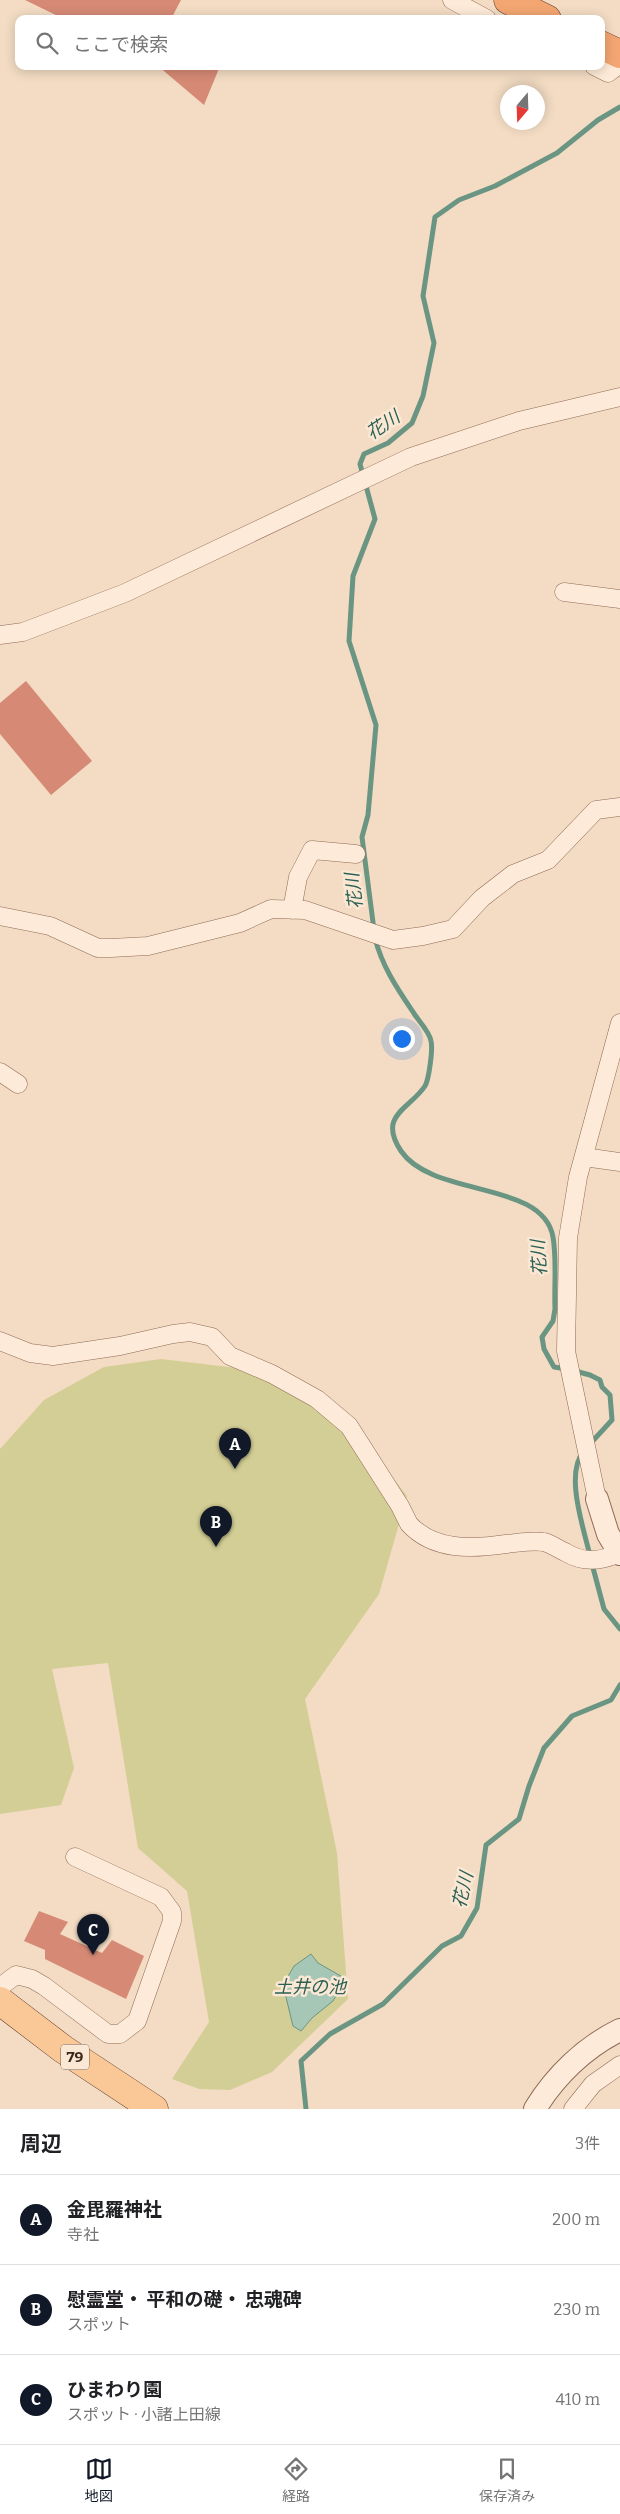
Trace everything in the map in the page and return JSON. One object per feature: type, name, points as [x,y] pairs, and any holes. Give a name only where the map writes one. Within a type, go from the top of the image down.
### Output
[{"type":"highway","points":[[508,0],[539,15]]},
{"type":"highway","points":[[605,47],[620,54]]},
{"type":"main road","name":"79","points":[[0,2001],[63,2049],[154,2109]]},
{"type":"street","points":[[452,0],[480,15]]},
{"type":"street","points":[[603,70],[608,72],[620,64]]},
{"type":"street","points":[[0,635],[23,632],[125,593],[411,458],[519,421],[620,397]]},
{"type":"street","points":[[564,592],[620,599]]},
{"type":"street","points":[[0,916],[50,926],[98,948],[148,946],[240,923],[271,909],[305,910],[393,940],[453,929],[482,898],[512,874],[548,860],[596,810],[620,807]]},
{"type":"street","points":[[292,910],[298,877],[312,850],[356,854]]},
{"type":"street","points":[[0,1341],[30,1353],[53,1356],[120,1346],[190,1332],[212,1338],[230,1356],[298,1387],[317,1399],[342,1420],[360,1441],[409,1524],[417,1532],[432,1541],[453,1546],[482,1548],[527,1542],[543,1542],[574,1558],[587,1560],[601,1560],[619,1554],[606,1528],[597,1499],[566,1351],[568,1238],[584,1157],[620,1023]]},
{"type":"street","points":[[0,1072],[18,1084]]},
{"type":"street","points":[[584,1157],[620,1162]]},
{"type":"street","points":[[0,1987],[16,1975],[32,1978],[108,2034],[120,2034],[137,2021],[172,1921],[172,1912],[161,1897],[76,1857]]},
{"type":"street","points":[[535,2109],[566,2068],[601,2040],[620,2030]]},
{"type":"street","points":[[574,2109],[593,2084],[620,2065]]},
{"type":"shaded area","points":[[161,1359],[254,1370],[335,1405],[407,1496],[379,1594],[305,1699],[337,1853],[348,1999],[272,2072],[230,2090],[199,2089],[172,2079],[209,2022],[187,1891],[138,1848],[108,1663],[52,1669],[74,1768],[61,1805],[0,1814],[0,1449],[44,1400],[104,1367]]},
{"type":"water","name":"土井の池","points":[[311,1954],[318,1963],[346,1979],[333,2001],[312,2018],[301,2031],[293,2026],[283,1985],[294,1966]]},
{"type":"building","points":[[25,0],[181,0],[173,15],[56,15]]},
{"type":"building","points":[[163,70],[218,70],[204,105]]},
{"type":"building","points":[[26,681],[92,761],[51,795],[0,734],[0,703]]},
{"type":"building","points":[[39,1911],[68,1922],[60,1934],[102,1953],[112,1940],[144,1956],[126,1999],[45,1959],[45,1950],[24,1941]]},
{"type":"waterway","name":"花川","points":[[374,930],[362,837],[368,815],[376,725],[349,641],[353,576],[375,519],[360,464],[364,454],[388,443],[412,423],[423,396],[434,343],[423,296],[435,217],[459,200],[495,186],[557,153],[598,120],[620,107]]},
{"type":"waterway","name":"花川","points":[[375,938],[387,969],[403,997],[427,1031],[431,1045],[430,1064],[425,1086],[398,1114],[394,1121],[395,1139],[401,1151],[416,1166],[437,1176],[509,1197],[530,1206],[545,1219],[553,1237],[555,1309],[553,1321],[542,1337],[544,1349],[554,1367],[567,1369]]},
{"type":"waterway","name":"花川","points":[[575,1371],[600,1380],[602,1387],[610,1395],[612,1420],[589,1445]]},
{"type":"waterway","name":"花川","points":[[584,1451],[578,1461],[576,1487],[580,1517],[590,1556]]},
{"type":"waterway","name":"花川","points":[[592,1564],[604,1609],[620,1629]]},
{"type":"waterway","name":"花川","points":[[306,2109],[301,2061],[330,2034],[383,2004],[442,1946],[461,1936],[477,1908],[486,1845],[519,1819],[529,1786],[544,1748],[572,1716],[611,1700],[620,1685]]},
{"type":"place","name":"金毘羅神社","points":[[235,1469]]},
{"type":"place","name":"慰霊堂・ 平和の礎・ 忠魂碑","points":[[216,1547]]},
{"type":"place","name":"ひまわり園","points":[[93,1955]]}]
